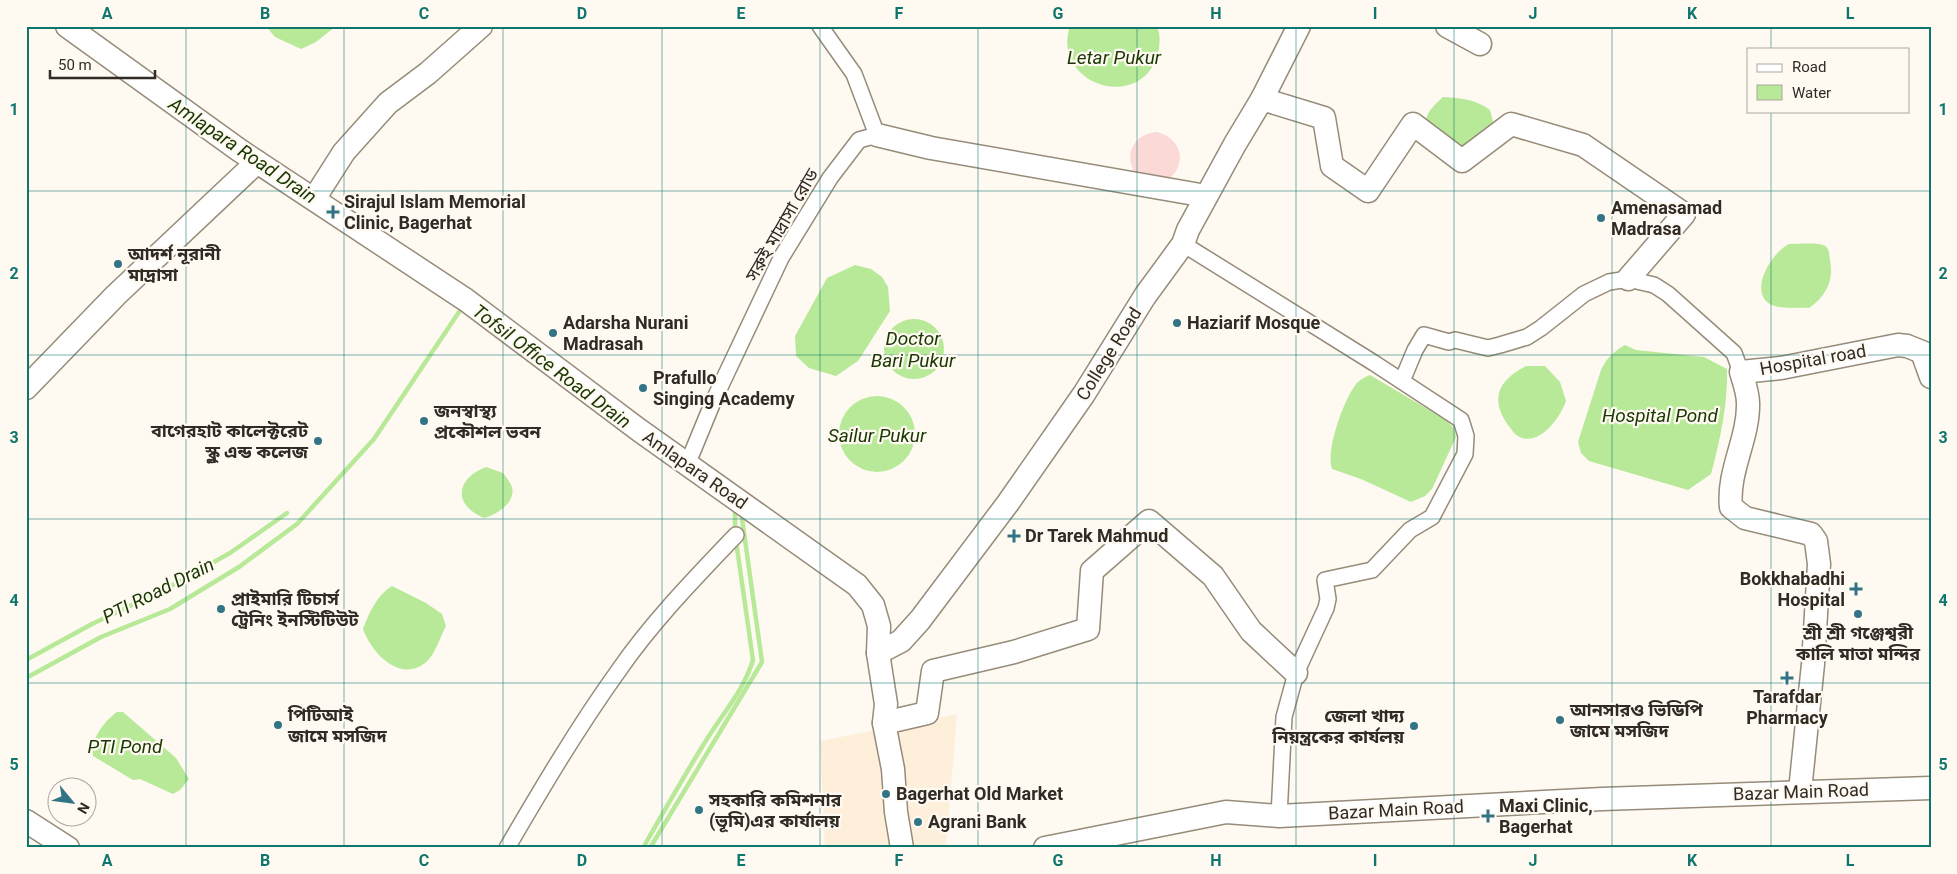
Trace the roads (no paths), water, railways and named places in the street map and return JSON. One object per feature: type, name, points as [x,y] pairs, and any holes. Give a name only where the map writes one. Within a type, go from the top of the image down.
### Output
[{"type":"street","name":"Amlapara Road","points":[[67,26],[257,162],[466,300],[687,465],[857,585],[873,605],[878,626],[878,653],[886,704],[884,723],[893,769],[896,812],[902,848]]},
{"type":"street","points":[[314,199],[344,152],[388,103],[428,73],[481,26]]},
{"type":"street","points":[[820,26],[854,74],[877,135],[930,148],[1206,196]]},
{"type":"street","points":[[1278,26],[1287,48]]},
{"type":"street","name":"College Road","points":[[878,653],[901,640],[965,562],[1084,394],[1145,296],[1183,244],[1188,230],[1206,196],[1262,99],[1300,26]]},
{"type":"street","points":[[1447,26],[1480,44]]},
{"type":"street","points":[[1262,99],[1324,118],[1332,166],[1368,192],[1413,124],[1462,161],[1510,124],[1583,145],[1684,214],[1628,279]]},
{"type":"street","name":"সরুই মাদ্রাসা রোড","points":[[687,465],[713,402],[781,258],[830,178],[858,140],[877,135]]},
{"type":"street","points":[[26,388],[116,295],[257,162]]},
{"type":"street","points":[[1183,244],[1461,420],[1466,436],[1465,454],[1432,517],[1410,530],[1372,570],[1325,580],[1328,599],[1326,608],[1296,674],[1284,716],[1279,816]]},
{"type":"street","points":[[1402,381],[1415,350],[1424,335],[1449,342],[1455,340],[1488,348],[1500,345],[1527,336],[1541,328],[1584,294],[1609,282],[1628,279],[1654,285],[1668,294],[1734,353],[1741,372]]},
{"type":"street","name":"Hospital road","points":[[1800,791],[1813,664],[1819,564],[1816,541],[1811,534],[1745,518],[1731,507],[1733,476],[1747,420],[1749,400],[1741,372],[1782,368],[1898,345],[1907,346],[1922,352],[1931,377]]},
{"type":"street","points":[[884,723],[927,713],[933,671],[1014,652],[1088,629],[1092,571],[1150,521],[1213,576],[1251,631],[1296,674]]},
{"type":"street","points":[[507,848],[556,766],[619,670],[677,596],[736,535]]},
{"type":"street","name":"Bazar Main Road","points":[[1045,848],[1226,812],[1279,816],[1800,791],[1931,788]]},
{"type":"street","points":[[26,821],[68,848]]},
{"type":"water","points":[[266,26],[336,26],[316,42],[301,49],[275,37]]},
{"type":"water","name":"Letar Pukur","points":[[1070,26],[1157,26],[1160,42],[1157,57],[1147,74],[1132,84],[1116,87],[1099,84],[1084,76],[1073,63],[1067,46]]},
{"type":"water","points":[[1443,97],[1479,103],[1490,110],[1493,121],[1489,131],[1471,145],[1460,146],[1427,124],[1427,116]]},
{"type":"water","points":[[1789,244],[1818,244],[1827,247],[1829,250],[1830,281],[1824,293],[1809,308],[1774,306],[1764,298],[1761,290],[1765,272],[1770,263],[1782,248]]},
{"type":"water","points":[[855,265],[871,269],[882,277],[888,287],[890,311],[858,361],[836,376],[809,368],[796,356],[795,336],[827,278]]},
{"type":"water","name":"Doctor Bari Pukur","points":[[914,319],[930,324],[935,328],[939,333],[944,349],[939,365],[935,370],[930,374],[914,379],[898,374],[893,370],[889,365],[884,349],[889,333],[893,328],[898,324]]},
{"type":"water","name":"Hospital Pond","points":[[1625,345],[1636,350],[1704,357],[1727,369],[1723,422],[1711,474],[1688,490],[1589,461],[1581,453],[1578,442],[1601,370],[1605,362]]},
{"type":"water","points":[[1526,366],[1545,366],[1560,382],[1566,401],[1560,414],[1550,427],[1537,437],[1529,439],[1522,438],[1512,431],[1502,415],[1498,398],[1503,384],[1509,377]]},
{"type":"water","points":[[1370,375],[1446,420],[1454,428],[1456,437],[1432,489],[1425,496],[1411,502],[1361,479],[1332,469],[1331,450],[1333,438],[1342,412],[1357,383]]},
{"type":"water","name":"Sailur Pukur","points":[[877,396],[891,399],[904,407],[912,420],[915,434],[912,448],[904,461],[891,469],[877,472],[863,469],[850,461],[842,448],[839,434],[842,420],[850,407],[863,399]]},
{"type":"water","points":[[486,467],[503,473],[512,487],[512,493],[511,498],[504,507],[484,518],[474,513],[467,506],[462,492],[468,478]]},
{"type":"water","points":[[392,586],[426,603],[442,614],[446,626],[432,656],[425,663],[415,668],[405,669],[387,662],[372,647],[363,629],[378,599]]},
{"type":"water","name":"PTI Pond","points":[[117,712],[123,712],[176,758],[189,779],[180,790],[173,794],[140,779],[133,780],[93,756],[94,744],[99,731],[107,720]]},
{"type":"waterway","name":"Tofsil Office Road Drain","points":[[26,678],[101,637],[170,609],[239,567],[297,524],[374,439],[463,306]]},
{"type":"waterway","points":[[735,506],[735,533]]},
{"type":"waterway","name":"Tofsil Office Road Drain","points":[[650,848],[762,662],[741,511]]},
{"type":"waterway","name":"PTI Road Drain","points":[[26,660],[92,624],[164,590],[230,553],[287,513]]},
{"type":"waterway","points":[[643,848],[713,729],[739,691],[753,660],[736,541]]},
{"type":"place","name":"Sirajul Islam Memorial Clinic, Bagerhat","points":[[333,212]]},
{"type":"place","name":"Amenasamad Madrasa","points":[[1601,218]]},
{"type":"place","name":"আদর্শ নূরানী মাদ্রাসা","points":[[118,264]]},
{"type":"place","name":"Haziarif Mosque","points":[[1177,323]]},
{"type":"place","name":"Adarsha Nurani Madrasah","points":[[553,333]]},
{"type":"place","name":"Prafullo Singing Academy","points":[[643,388]]},
{"type":"place","name":"জনস্বাস্থ্য প্রকৌশল ভবন","points":[[424,421]]},
{"type":"place","name":"বাগেরহাট কালেক্টরেট স্কুল এন্ড কলেজ","points":[[318,441]]},
{"type":"place","name":"Dr Tarek Mahmud","points":[[1014,536]]},
{"type":"place","name":"Bokkhabadhi Hospital","points":[[1856,589]]},
{"type":"place","name":"প্রাইমারি টিচার্স ট্রেনিং ইনস্টিটিউট","points":[[221,609]]},
{"type":"place","name":"শ্রী শ্রী গঞ্জেশ্বরী কালি মাতা মন্দির","points":[[1858,614]]},
{"type":"place","name":"Tarafdar Pharmacy","points":[[1787,678]]},
{"type":"place","name":"আনসারও ভিডিপি জামে মসজিদ","points":[[1560,720]]},
{"type":"place","name":"পিটিআই জামে মসজিদ","points":[[278,725]]},
{"type":"place","name":"জেলা খাদ্য নিয়ন্ত্রকের কার্যলয়","points":[[1414,726]]},
{"type":"place","name":"Bagerhat Old Market","points":[[886,794]]},
{"type":"place","name":"সহকারি কমিশনার (ভূমি)এর কার্যালয়","points":[[699,810]]},
{"type":"place","name":"Maxi Clinic, Bagerhat","points":[[1488,816]]},
{"type":"place","name":"Agrani Bank","points":[[918,822]]},
{"type":"water label","name":"Amlapara Road Drain","points":[[243,150]]}]
